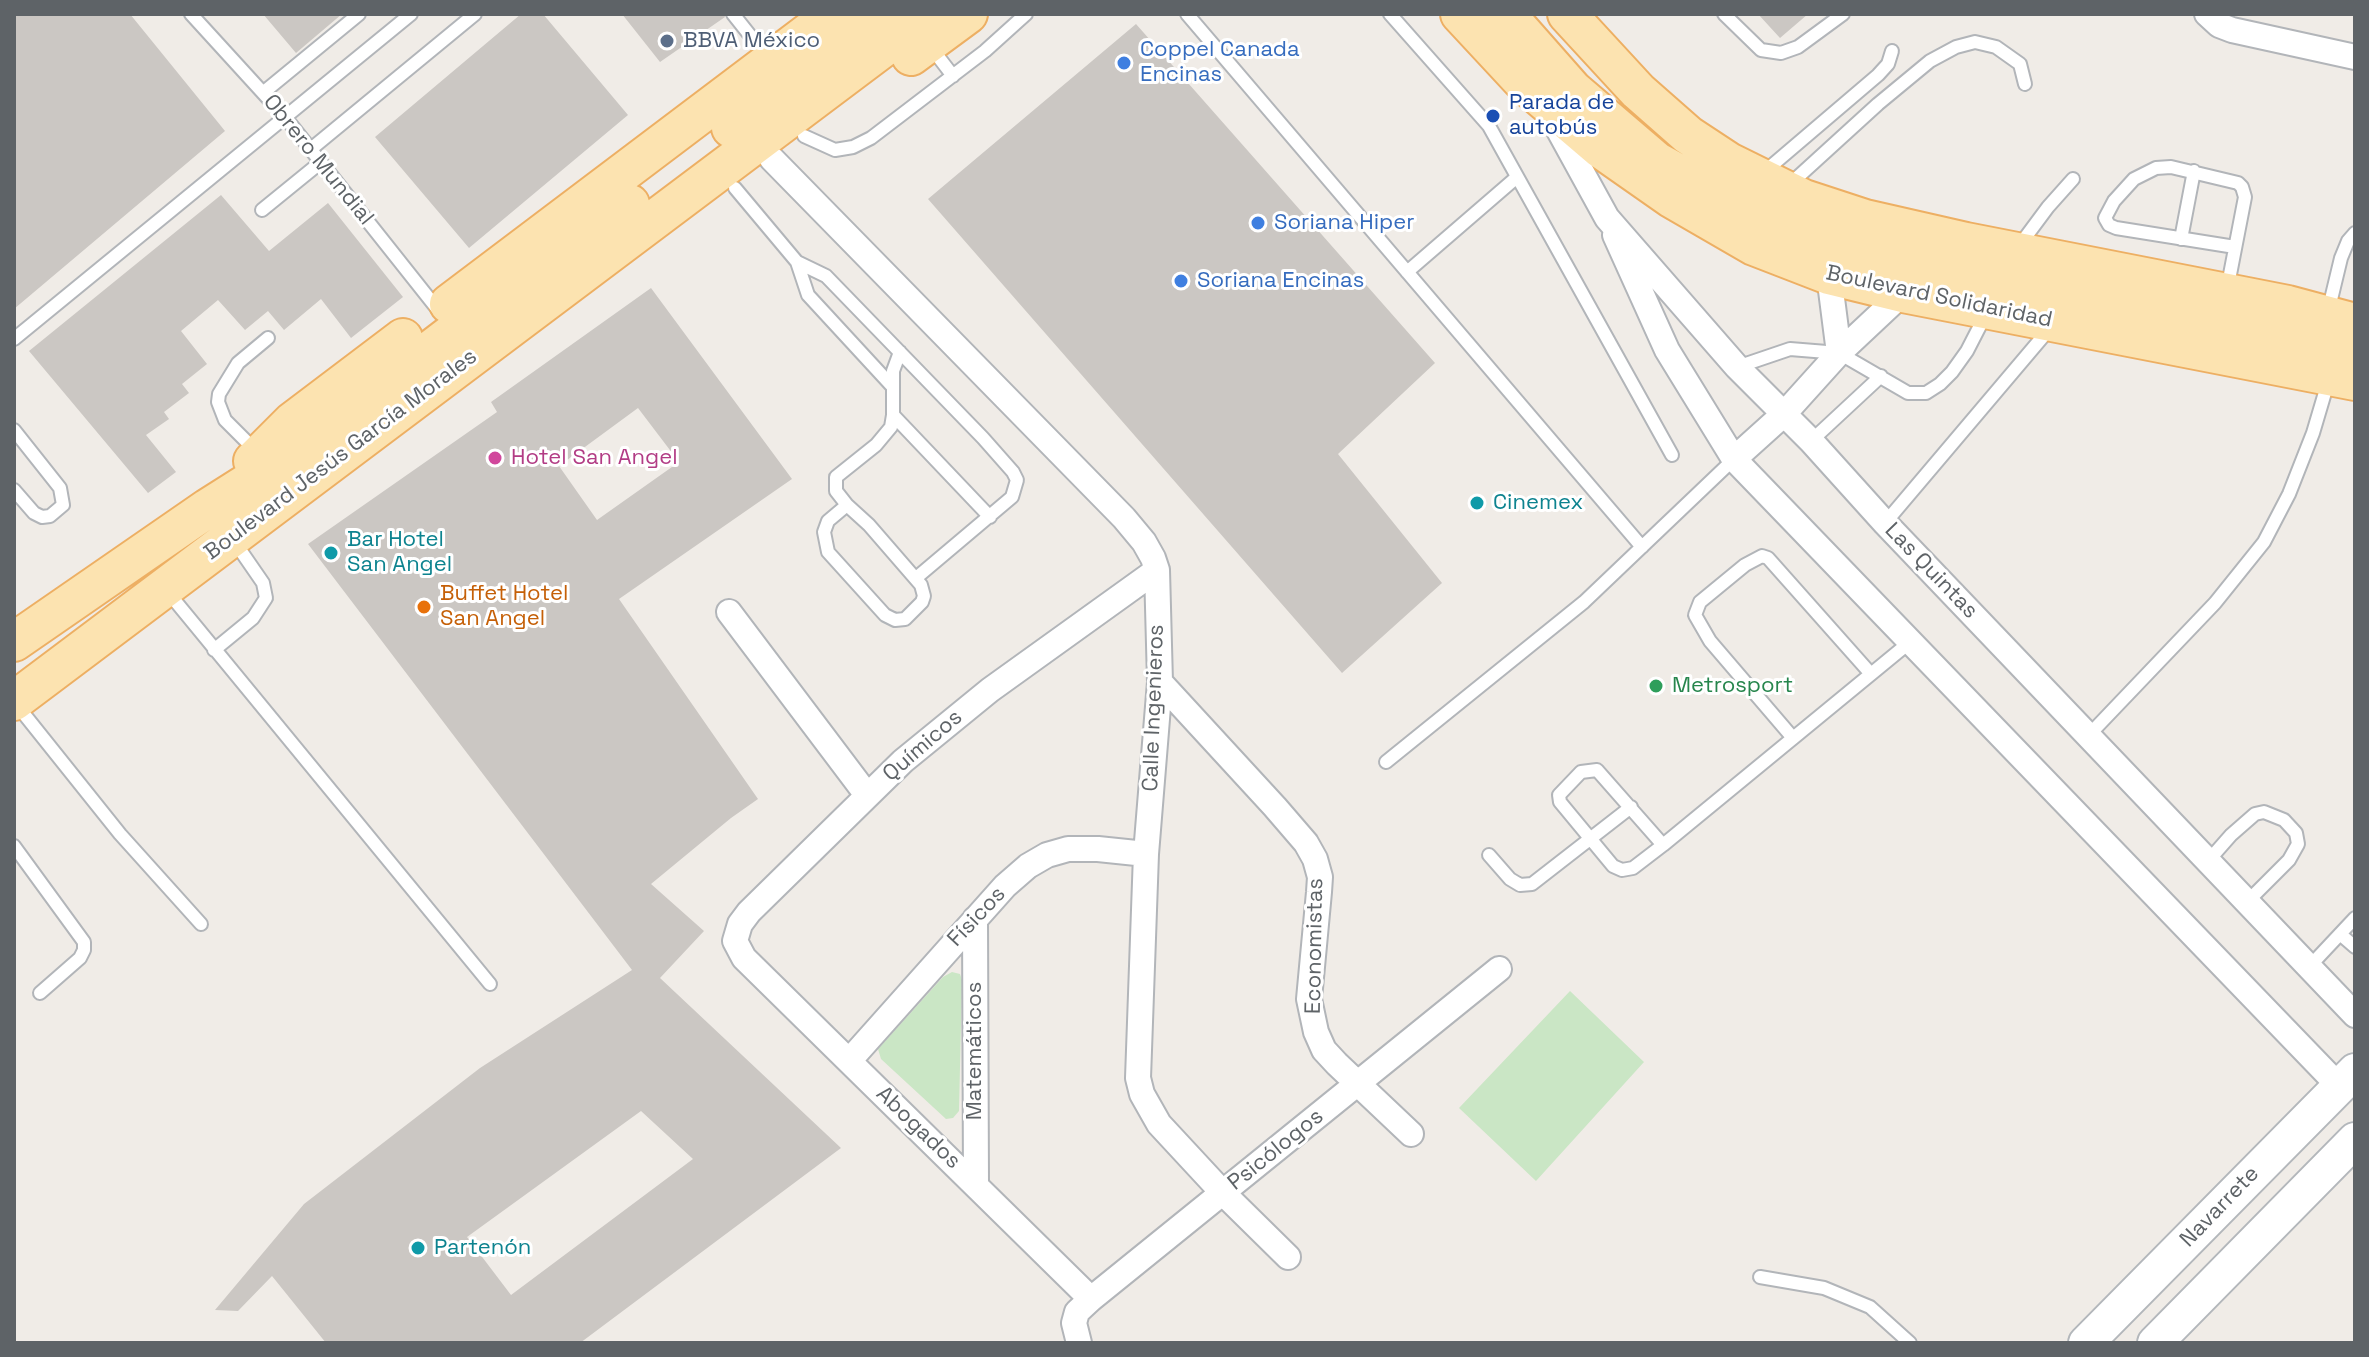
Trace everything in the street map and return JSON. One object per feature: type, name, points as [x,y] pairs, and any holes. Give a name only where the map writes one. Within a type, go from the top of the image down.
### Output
[{"type":"main road","points":[[265,463],[292,422],[833,14]]},
{"type":"main road","points":[[659,198],[881,14]]},
{"type":"main road","points":[[659,198],[928,29],[968,14]]},
{"type":"main road","name":"Boulevard Solidaridad","points":[[1460,14],[1542,100],[1601,149],[1704,219],[1754,246],[1829,275],[1903,293],[2342,379]]},
{"type":"main road","points":[[1506,14],[1573,90],[1656,161],[1764,217],[1830,242],[1883,255],[2255,328],[2355,343]]},
{"type":"main road","points":[[1567,14],[1663,114],[1709,148],[1770,184],[1865,219],[2341,319]]},
{"type":"main road","points":[[14,701],[174,581],[397,442],[804,136],[928,29]]},
{"type":"main road","name":"Boulevard Jesús García Morales","points":[[16,637],[208,508],[265,463],[659,198]]},
{"type":"main road","name":"Boulevard Jesús García Morales","points":[[234,542],[659,198]]},
{"type":"main road","name":"Navarrete","points":[[2086,1343],[2350,1086]]},
{"type":"main road","points":[[2155,1343],[2355,1140]]},
{"type":"street","points":[[2208,15],[2219,25],[2253,36],[2355,57]]},
{"type":"street","name":"Las Quintas","points":[[1542,100],[1607,218],[1737,367],[1811,441],[1885,523],[2355,1015]]},
{"type":"street","name":"Calle Ingenieros","points":[[772,159],[1124,518],[1153,558],[1157,570],[1160,682],[1146,854],[1138,1078],[1142,1094],[1159,1124],[1288,1257]]},
{"type":"street","points":[[1607,218],[1667,350],[1734,459],[1910,642],[2350,1086]]},
{"type":"street","points":[[1829,275],[1839,353]]},
{"type":"street","points":[[1734,459],[1784,414],[1839,353],[1903,293]]},
{"type":"street","name":"Químicos","points":[[744,958],[735,941],[740,924],[749,912],[867,795],[939,730],[990,690],[1157,570]]},
{"type":"street","points":[[729,612],[867,795]]},
{"type":"street","name":"Economistas","points":[[1160,682],[1296,831],[1315,859],[1320,877],[1309,999],[1311,1016],[1324,1050],[1411,1134]]},
{"type":"street","name":"Físicos","points":[[849,1061],[1005,886],[1028,866],[1047,855],[1068,849],[1146,854]]},
{"type":"street","name":"Matemáticos","points":[[975,919],[976,1184]]},
{"type":"street","name":"Abogados","points":[[744,958],[1091,1299]]},
{"type":"street","name":"Psicólogos","points":[[1079,1343],[1074,1323],[1077,1312],[1091,1299],[1499,969]]},
{"type":"lane","name":"Obrero Mundial","points":[[191,14],[285,117],[439,311]]},
{"type":"lane","points":[[264,92],[359,14]]},
{"type":"lane","points":[[14,339],[411,14]]},
{"type":"lane","points":[[311,149],[475,14]]},
{"type":"lane","points":[[733,14],[771,61]]},
{"type":"lane","points":[[804,136],[835,150],[853,147],[891,123],[953,76],[1026,14]]},
{"type":"lane","points":[[1187,14],[1642,547]]},
{"type":"lane","points":[[1390,14],[1489,126],[1672,455]]},
{"type":"lane","points":[[1724,14],[1761,50],[1770,53],[1798,47],[1843,14]]},
{"type":"lane","points":[[928,29],[953,76]]},
{"type":"lane","points":[[1770,184],[1946,51],[1975,42],[1996,47],[2020,64],[2025,84]]},
{"type":"lane","points":[[1770,184],[1878,75],[1888,64],[1892,51]]},
{"type":"lane","points":[[262,210],[321,162]]},
{"type":"lane","points":[[2226,293],[2245,197],[2242,187],[2221,177],[2171,167],[2144,172],[2114,201],[2105,218],[2109,225],[2116,228],[2235,247]]},
{"type":"lane","points":[[2181,239],[2194,171]]},
{"type":"lane","points":[[1407,272],[1517,177]]},
{"type":"lane","points":[[2015,252],[2073,179]]},
{"type":"lane","points":[[735,188],[797,262],[808,295],[891,385]]},
{"type":"lane","points":[[2341,319],[2341,258],[2355,233]]},
{"type":"lane","points":[[797,262],[826,276],[1013,472],[1017,480],[1012,497],[916,578]]},
{"type":"lane","points":[[1737,367],[1790,349],[1839,353],[1908,393],[1918,395],[1933,389],[1952,372],[1967,351],[1988,310]]},
{"type":"lane","points":[[1885,523],[2055,322]]},
{"type":"lane","points":[[265,463],[225,420],[218,402],[230,373],[268,338]]},
{"type":"lane","points":[[847,505],[828,521],[824,532],[828,552],[885,615],[898,621],[905,619],[922,602],[923,590],[916,578],[836,491],[836,477],[876,445],[891,427],[891,385],[900,352]]},
{"type":"lane","points":[[1811,441],[1881,376]]},
{"type":"lane","points":[[2089,735],[2215,603],[2264,542],[2289,494],[2313,433],[2342,379]]},
{"type":"lane","points":[[893,415],[990,517]]},
{"type":"lane","points":[[14,430],[60,488],[63,505],[50,516],[42,517],[34,513],[14,490]]},
{"type":"lane","points":[[1386,762],[1584,602],[1734,459]]},
{"type":"lane","points":[[214,650],[253,618],[266,598],[263,583],[234,542]]},
{"type":"lane","points":[[1793,738],[1710,641],[1695,615],[1700,602],[1745,565],[1762,556],[1768,558],[1871,674]]},
{"type":"lane","points":[[174,581],[214,650],[490,984]]},
{"type":"lane","points":[[1663,845],[1597,770],[1581,772],[1559,795],[1560,802],[1613,866],[1622,870],[1633,868],[1663,845],[1910,642]]},
{"type":"lane","points":[[14,701],[120,834],[201,924]]},
{"type":"lane","points":[[1489,855],[1510,879],[1520,885],[1532,884],[1631,807]]},
{"type":"lane","points":[[2209,860],[2255,814],[2264,812],[2284,820],[2296,833],[2298,844],[2289,860],[2248,901]]},
{"type":"lane","points":[[14,846],[84,942],[80,958],[40,993]]},
{"type":"lane","points":[[2309,967],[2355,918]]},
{"type":"lane","points":[[2340,934],[2355,947]]},
{"type":"lane","points":[[1760,1277],[1824,1288],[1870,1307],[1910,1343]]},
{"type":"green space","points":[[952,972],[960,974],[962,980],[959,1111],[953,1118],[946,1119],[881,1059],[878,1049],[943,977]]},
{"type":"green space","points":[[1570,991],[1644,1062],[1536,1181],[1459,1108]]},
{"type":"building","points":[[14,14],[130,14],[225,131],[14,309]]},
{"type":"building","points":[[263,14],[342,14],[296,53]]},
{"type":"building","points":[[521,14],[543,14],[628,115],[469,248],[375,137]]},
{"type":"building","name":"BBVA México","points":[[622,14],[724,14],[725,17],[660,62]]},
{"type":"building","points":[[1758,14],[1808,14],[1780,38]]},
{"type":"building","name":"Soriana Encinas","points":[[1136,24],[1435,363],[1338,454],[1442,583],[1342,673],[928,199]]},
{"type":"building","points":[[221,195],[269,251],[328,203],[403,297],[351,338],[321,299],[284,330],[268,311],[245,330],[218,300],[181,331],[207,364],[182,384],[189,393],[164,412],[169,419],[146,435],[176,472],[148,493],[29,351]]},
{"type":"building","points":[[651,288],[792,479],[619,599],[758,799],[651,884],[704,931],[660,978],[841,1148],[580,1343],[326,1343],[272,1276],[238,1311],[215,1310],[304,1204],[480,1068],[632,970],[308,544],[497,412],[491,402]],"holes":[[[638,408],[679,462],[597,520],[559,466]],[[641,1111],[693,1159],[511,1295],[467,1237]]]},
{"type":"place","name":"BBVA México","points":[[667,41]]},
{"type":"place","name":"Coppel Canada Encinas","points":[[1124,63]]},
{"type":"place","name":"Parada de autobús","points":[[1493,116]]},
{"type":"place","name":"Soriana Hiper","points":[[1258,223]]},
{"type":"place","name":"Soriana Encinas","points":[[1181,281]]},
{"type":"place","name":"Hotel San Angel","points":[[495,458]]},
{"type":"place","name":"Cinemex","points":[[1477,503]]},
{"type":"place","name":"Bar Hotel San Angel","points":[[331,553]]},
{"type":"place","name":"Buffet Hotel San Angel","points":[[424,607]]},
{"type":"place","name":"Metrosport","points":[[1656,686]]},
{"type":"place","name":"Partenón","points":[[418,1248]]}]
